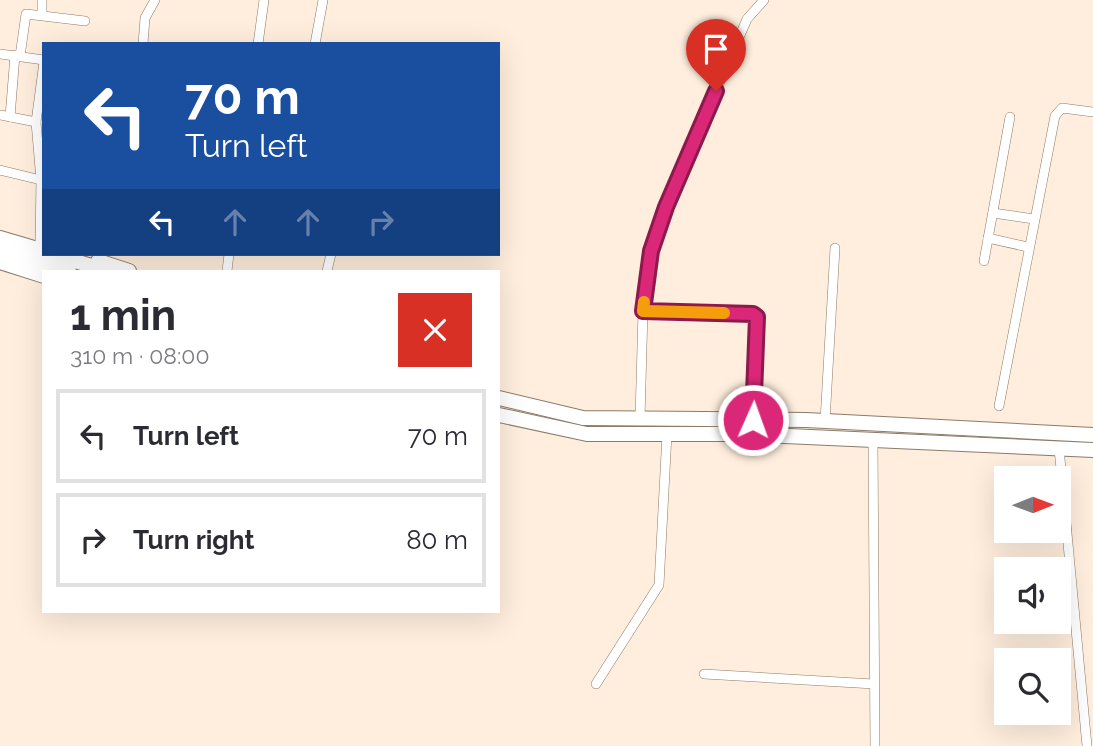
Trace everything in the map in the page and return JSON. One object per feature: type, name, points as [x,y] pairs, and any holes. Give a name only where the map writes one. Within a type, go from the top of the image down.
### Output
[{"type":"main road","points":[[0,231],[42,247]]},
{"type":"main road","points":[[0,238],[42,247]]},
{"type":"main road","points":[[0,250],[66,270]]},
{"type":"main road","points":[[59,256],[105,270]]},
{"type":"main road","points":[[80,256],[126,270]]},
{"type":"main road","points":[[0,262],[42,275]]},
{"type":"main road","points":[[500,398],[583,418],[825,421],[1093,435]]},
{"type":"main road","points":[[500,415],[587,434],[743,434],[1093,450]]},
{"type":"street","points":[[42,0],[42,14]]},
{"type":"street","points":[[142,42],[145,19],[155,0]]},
{"type":"street","points":[[258,42],[264,0]]},
{"type":"street","points":[[315,42],[323,0]]},
{"type":"street","points":[[640,418],[643,311],[651,251],[666,207],[747,19],[764,0]]},
{"type":"street","points":[[36,122],[5,116],[25,15],[42,14],[85,21]]},
{"type":"street","points":[[0,54],[42,61]]},
{"type":"street","points":[[41,98],[36,122],[42,162],[42,202]]},
{"type":"street","points":[[999,406],[1056,111],[1062,108],[1093,111]]},
{"type":"street","points":[[984,261],[1010,117]]},
{"type":"street","points":[[0,170],[41,180]]},
{"type":"street","points":[[993,213],[1034,219]]},
{"type":"street","points":[[988,238],[1028,247]]},
{"type":"street","points":[[825,421],[835,248]]},
{"type":"street","points":[[643,311],[753,314],[757,317],[753,420]]},
{"type":"street","points":[[596,684],[659,584],[667,434]]},
{"type":"street","points":[[873,441],[875,746]]},
{"type":"street","points":[[1059,448],[1087,746]]},
{"type":"street","points":[[704,674],[874,684]]},
{"type":"slow traffic","points":[[644,302],[643,311],[724,313]]},
{"type":"route","points":[[716,91],[666,207],[651,251],[643,311],[753,314],[757,317],[753,420]]}]
